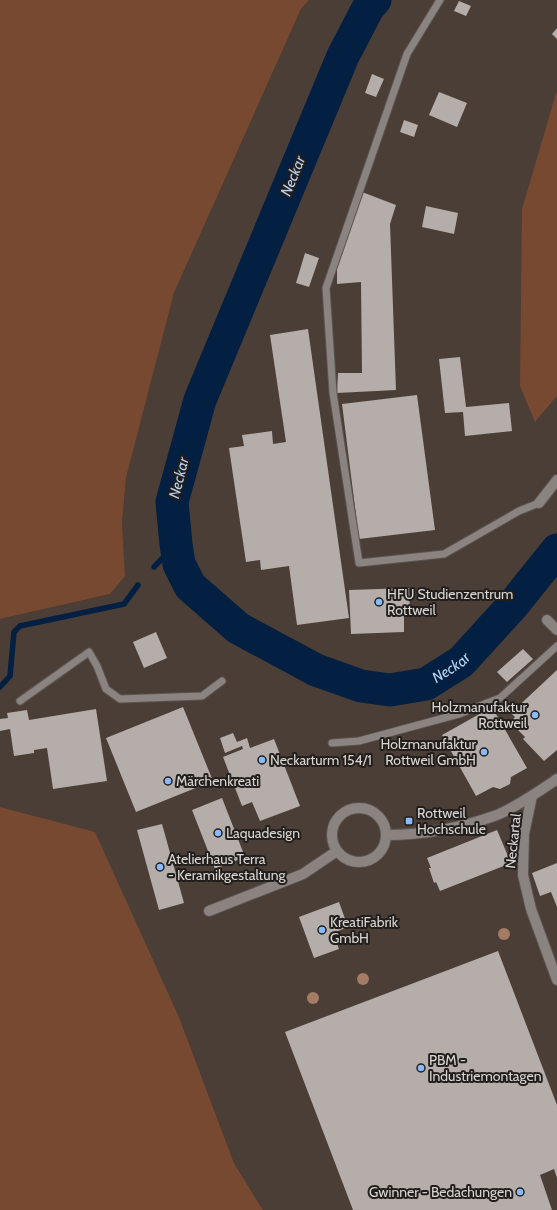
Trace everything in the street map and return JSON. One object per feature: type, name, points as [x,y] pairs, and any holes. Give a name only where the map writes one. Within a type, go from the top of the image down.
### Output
[{"type":"street","points":[[539,503],[557,480]]},
{"type":"street","points":[[547,620],[557,630]]},
{"type":"street","name":"Neckartal","points":[[386,835],[432,833],[498,814],[532,796],[557,779]]},
{"type":"street","name":"Neckartal","points":[[532,796],[524,834],[523,875],[531,909],[557,980]]},
{"type":"street","points":[[354,808],[362,808],[370,810],[382,820],[386,835],[385,844],[375,857],[367,861],[359,862],[351,861],[343,857],[337,851],[333,843],[332,834],[338,817],[354,808]]},
{"type":"street","points":[[209,911],[303,874],[337,851]]},
{"type":"lane","points":[[440,0],[407,54],[326,288],[333,393],[359,563],[444,554],[519,511],[539,503]]},
{"type":"lane","points":[[332,743],[359,741],[459,714],[500,698],[557,646]]},
{"type":"lane","points":[[20,701],[89,652],[97,666],[106,689],[120,699],[202,696],[222,681]]},
{"type":"shaded area","points":[[0,0],[309,0],[301,9],[174,293],[126,478],[122,524],[125,576],[110,594],[0,619]]},
{"type":"shaded area","points":[[309,0],[557,0],[557,92],[522,209],[535,422],[557,396],[557,1210],[263,1210],[234,1163],[179,1017],[95,833],[0,807],[0,619],[110,594],[122,524],[126,478],[174,293],[301,9]]},
{"type":"shaded area","points":[[557,92],[557,396],[535,422],[520,386],[522,209]]},
{"type":"shaded area","points":[[0,807],[95,832],[179,1017],[234,1163],[263,1210],[0,1210]]},
{"type":"building","points":[[459,1],[471,6],[466,16],[454,11]]},
{"type":"building","points":[[557,28],[557,39],[552,34]]},
{"type":"building","points":[[372,74],[384,79],[376,97],[365,93]]},
{"type":"building","points":[[439,92],[467,103],[457,127],[429,115]]},
{"type":"building","points":[[404,120],[418,125],[414,137],[400,132]]},
{"type":"building","points":[[362,192],[396,205],[390,224],[396,390],[337,393],[338,373],[362,373],[361,282],[337,284],[337,264]]},
{"type":"building","points":[[426,206],[458,213],[454,234],[422,227]]},
{"type":"building","points":[[305,253],[319,258],[309,287],[296,283]]},
{"type":"building","points":[[308,329],[349,618],[297,625],[289,566],[261,570],[260,560],[246,562],[229,448],[244,446],[242,435],[272,431],[273,444],[286,442],[270,335]]},
{"type":"building","points":[[460,357],[466,407],[509,403],[512,431],[465,436],[463,412],[445,413],[439,359]]},
{"type":"building","points":[[417,395],[435,530],[359,539],[342,404]]},
{"type":"building","name":"HFU Studienzentrum Rottweil","points":[[409,588],[410,614],[404,614],[404,632],[351,634],[349,590]]},
{"type":"building","points":[[156,632],[167,658],[144,668],[133,642]]},
{"type":"building","points":[[523,649],[533,659],[507,682],[497,672]]},
{"type":"building","name":"Holzmanufaktur Rottweil","points":[[557,670],[557,750],[544,761],[523,739],[525,737],[510,722],[515,717],[511,713]]},
{"type":"building","points":[[183,707],[213,781],[136,812],[106,738]]},
{"type":"building","name":"Holzmanufaktur Rottweil GmbH","points":[[492,707],[527,768],[511,777],[510,784],[500,789],[493,787],[476,796],[442,735]]},
{"type":"building","points":[[96,709],[107,781],[53,789],[47,748],[34,750],[34,753],[14,756],[10,729],[0,731],[0,719],[8,718],[7,713],[27,710],[29,720]]},
{"type":"building","points":[[233,733],[237,742],[247,738],[250,748],[274,739],[300,806],[260,821],[252,802],[242,806],[223,757],[243,749],[242,746],[225,753],[220,738]]},
{"type":"building","name":"Laquadesign","points":[[222,798],[245,857],[215,869],[192,810]]},
{"type":"building","name":"Atelierhaus Terra - Keramikgestaltung","points":[[162,824],[184,903],[159,910],[137,830]]},
{"type":"building","points":[[497,830],[511,863],[440,891],[436,882],[434,883],[427,858]]},
{"type":"building","points":[[557,863],[557,907],[551,892],[540,896],[532,873]]},
{"type":"building","name":"KreatiFabrik GmbH","points":[[339,902],[348,927],[333,933],[339,949],[314,958],[299,917]]},
{"type":"building","name":"PBM - Industriemontagen","points":[[498,951],[557,1105],[557,1178],[554,1169],[540,1175],[552,1210],[353,1210],[285,1032]]},
{"type":"waterway","name":"Neckar","points":[[375,0],[368,8],[343,56],[200,400],[172,502],[179,564],[190,586],[238,628],[316,670],[361,686],[390,690],[426,684],[461,662],[513,605],[557,550]]},
{"type":"waterway","points":[[154,567],[176,544]]},
{"type":"waterway","points":[[0,687],[10,676],[14,632],[20,626],[124,604],[138,585]]},
{"type":"place","name":"HFU Studienzentrum Rottweil","points":[[379,602]]},
{"type":"place","name":"Holzmanufaktur Rottweil","points":[[535,715]]},
{"type":"place","name":"Holzmanufaktur Rottweil GmbH","points":[[484,752]]},
{"type":"place","name":"Neckarturm 154/1","points":[[262,760]]},
{"type":"place","name":"Märchenkreati","points":[[168,781]]},
{"type":"place","name":"Rottweil Hochschule","points":[[409,821]]},
{"type":"place","name":"Laquadesign","points":[[218,833]]},
{"type":"place","name":"Atelierhaus Terra - Keramikgestaltung","points":[[160,867]]},
{"type":"place","name":"KreatiFabrik GmbH","points":[[322,930]]},
{"type":"place","name":"PBM - Industriemontagen","points":[[421,1068]]},
{"type":"place","name":"Gwinner - Bedachungen","points":[[520,1192]]}]
